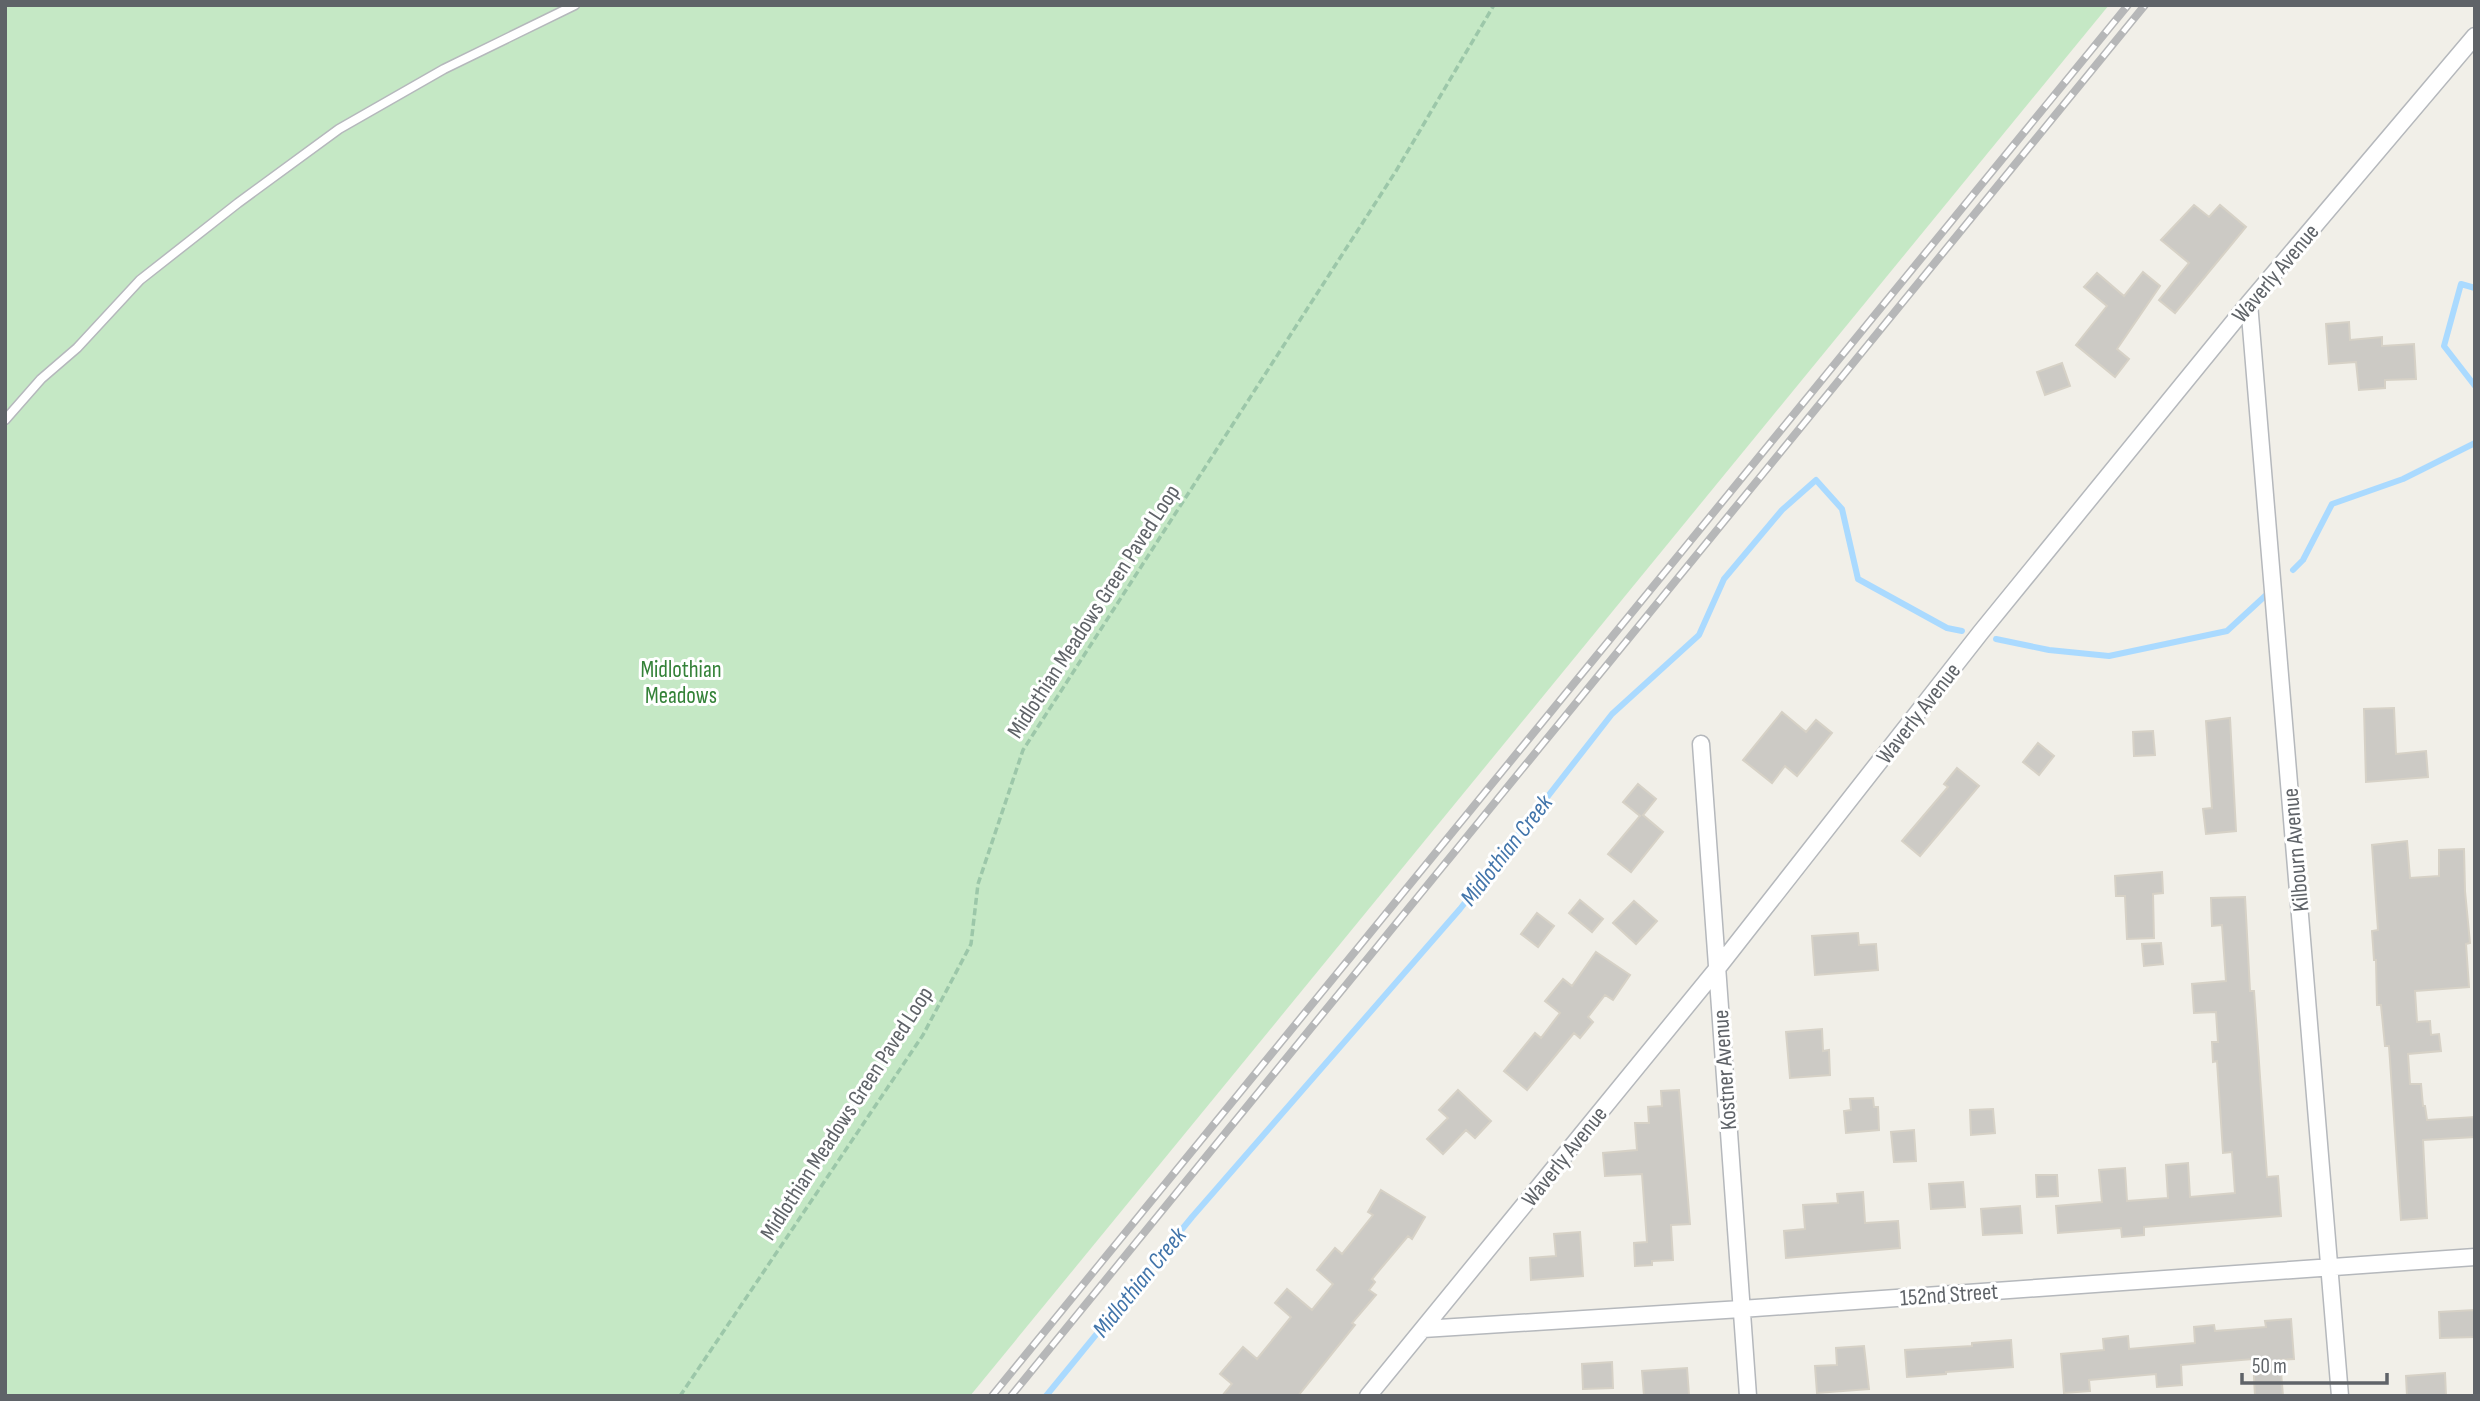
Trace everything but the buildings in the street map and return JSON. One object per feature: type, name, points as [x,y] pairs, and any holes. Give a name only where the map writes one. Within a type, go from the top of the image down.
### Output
[{"type":"street","name":"Waverly Avenue","points":[[1368,1396],[1716,970],[1981,632],[2249,303],[2475,36]]},
{"type":"street","name":"Kilbourn Avenue","points":[[2249,303],[2340,1396]]},
{"type":"street","name":"Kostner Avenue","points":[[1701,744],[1748,1396]]},
{"type":"street","name":"152nd Street","points":[[1423,1329],[2475,1256]]},
{"type":"lane","points":[[5,420],[41,379],[77,348],[141,280],[238,203],[328,137],[443,69],[575,5]]},
{"type":"path","name":"Midlothian Meadows Green Paved Loop","points":[[680,1396],[929,1024],[971,944],[978,884],[1023,750],[1396,170],[1494,5]]},
{"type":"green space","name":"Midlothian Meadows","points":[[5,5],[2109,5],[970,1396],[5,1396]]},
{"type":"waterway","name":"Midlothian Creek","points":[[2475,288],[2461,284],[2444,346],[2475,386]]},
{"type":"waterway","name":"Midlothian Creek","points":[[2293,570],[2303,560],[2332,504],[2403,479],[2475,443]]},
{"type":"waterway","name":"Midlothian Creek","points":[[1046,1396],[1192,1217],[1460,909],[1612,714],[1699,635],[1724,579],[1782,510],[1816,480],[1842,509],[1858,579],[1947,628],[1962,631]]},
{"type":"waterway","name":"Midlothian Creek","points":[[1996,639],[2049,650],[2109,656],[2227,631],[2265,596]]},
{"type":"railway","points":[[992,1396],[2128,5]]},
{"type":"railway","points":[[1011,1396],[2145,5]]}]
